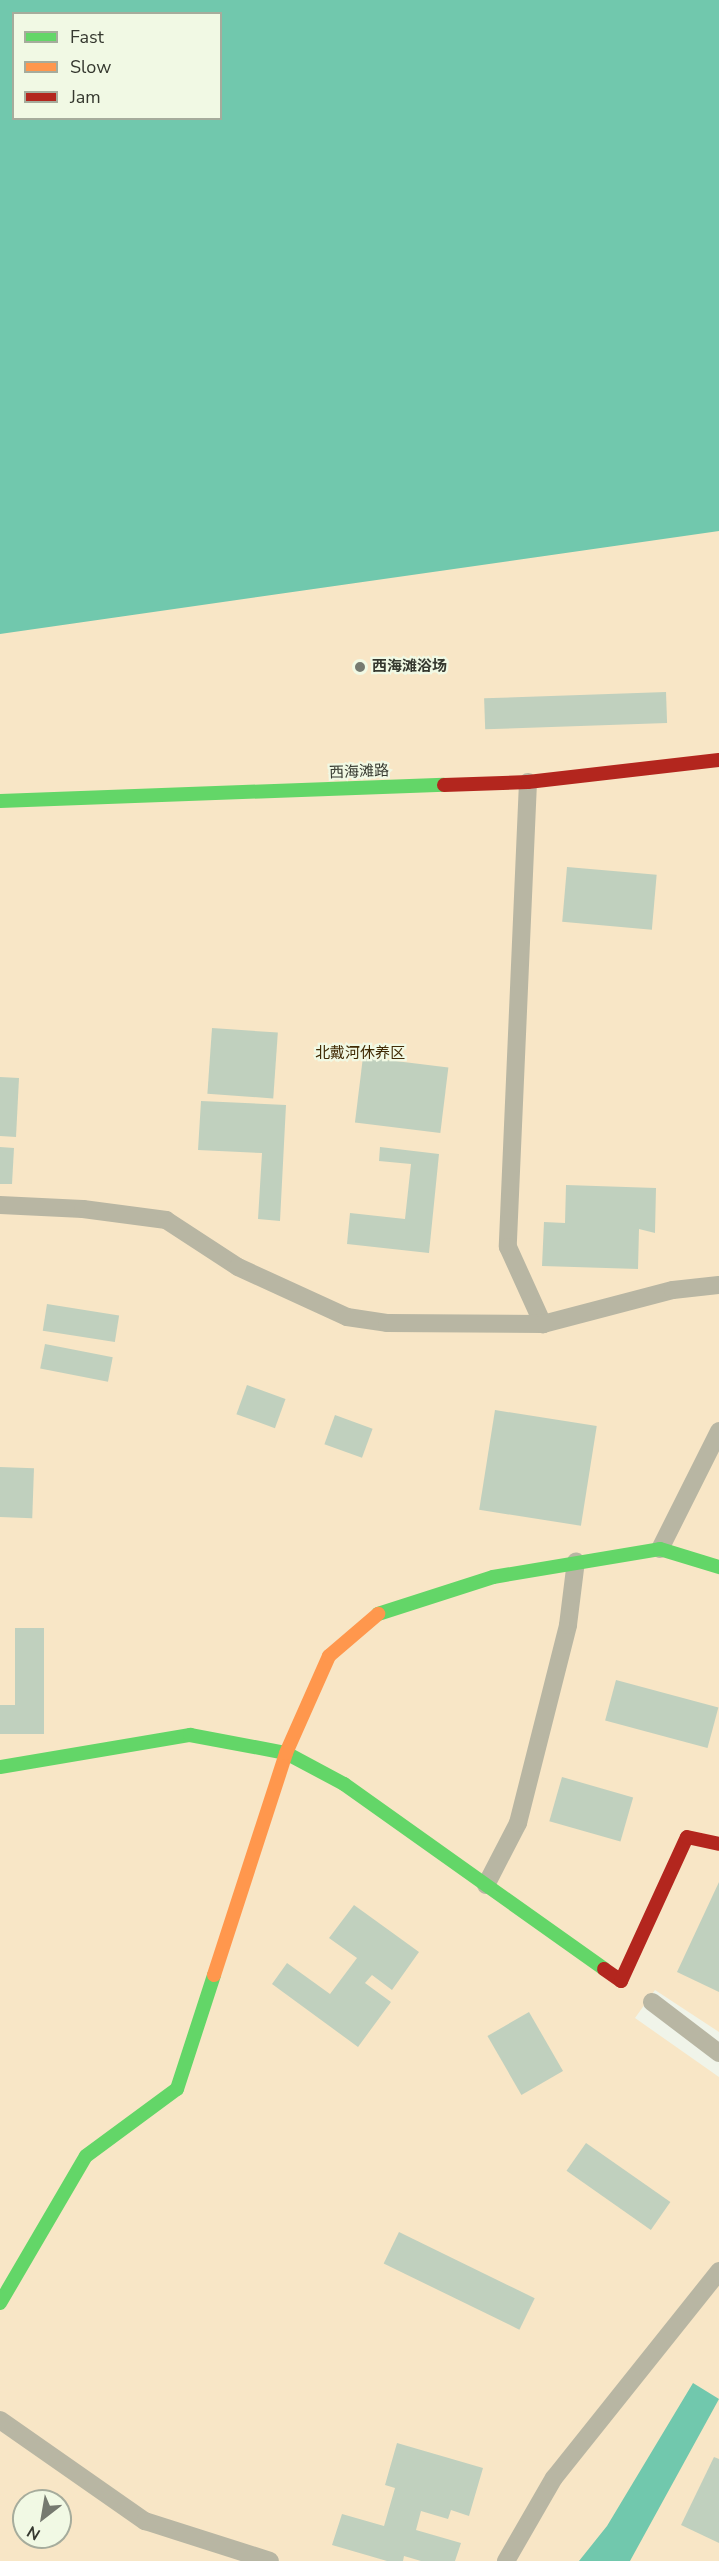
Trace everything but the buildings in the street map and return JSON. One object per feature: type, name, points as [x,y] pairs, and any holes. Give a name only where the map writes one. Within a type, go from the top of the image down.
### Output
[{"type":"street","name":"西海滩路","points":[[0,801],[528,782],[719,760]]},
{"type":"street","points":[[528,782],[508,1248],[543,1324]]},
{"type":"street","points":[[0,1205],[83,1209],[166,1220],[238,1267],[347,1317],[387,1323],[543,1324],[673,1290],[719,1285]]},
{"type":"street","points":[[660,1550],[719,1431]]},
{"type":"street","points":[[0,2303],[86,2156],[177,2089],[286,1753],[329,1656],[381,1612],[493,1577],[576,1561],[660,1550],[719,1567]]},
{"type":"street","points":[[486,1885],[518,1823],[568,1624],[576,1561]]},
{"type":"street","points":[[0,1767],[190,1735],[286,1753],[344,1784],[621,1981],[687,1836],[719,1844]]},
{"type":"street","points":[[652,2002],[719,2053]]},
{"type":"street","points":[[506,2561],[554,2478],[719,2271]]},
{"type":"street","points":[[0,2420],[145,2521],[270,2561]]},
{"type":"green space","name":"北戴河休养区","points":[[0,0],[719,0],[719,2032],[655,1990],[635,2018],[719,2077],[719,2561],[0,2561]]},
{"type":"shaded area","points":[[0,0],[719,0],[719,531],[0,634]]},
{"type":"shaded area","points":[[693,2383],[719,2399],[630,2561],[579,2561],[607,2526]]},
{"type":"traffic: fast","points":[[0,801],[444,785]]},
{"type":"traffic: fast","points":[[378,1614],[493,1577],[660,1549],[719,1567]]},
{"type":"traffic: fast","points":[[0,1767],[190,1735],[286,1753],[344,1784],[604,1969]]},
{"type":"traffic: fast","points":[[0,2303],[86,2156],[177,2089],[214,1975]]},
{"type":"traffic: slow","points":[[214,1975],[286,1753],[329,1656],[378,1614]]},
{"type":"traffic: jam","points":[[444,785],[528,782],[719,760]]},
{"type":"traffic: jam","points":[[604,1969],[621,1981],[687,1837],[719,1844]]},
{"type":"place","name":"西海滩浴场","points":[[360,667]]}]
